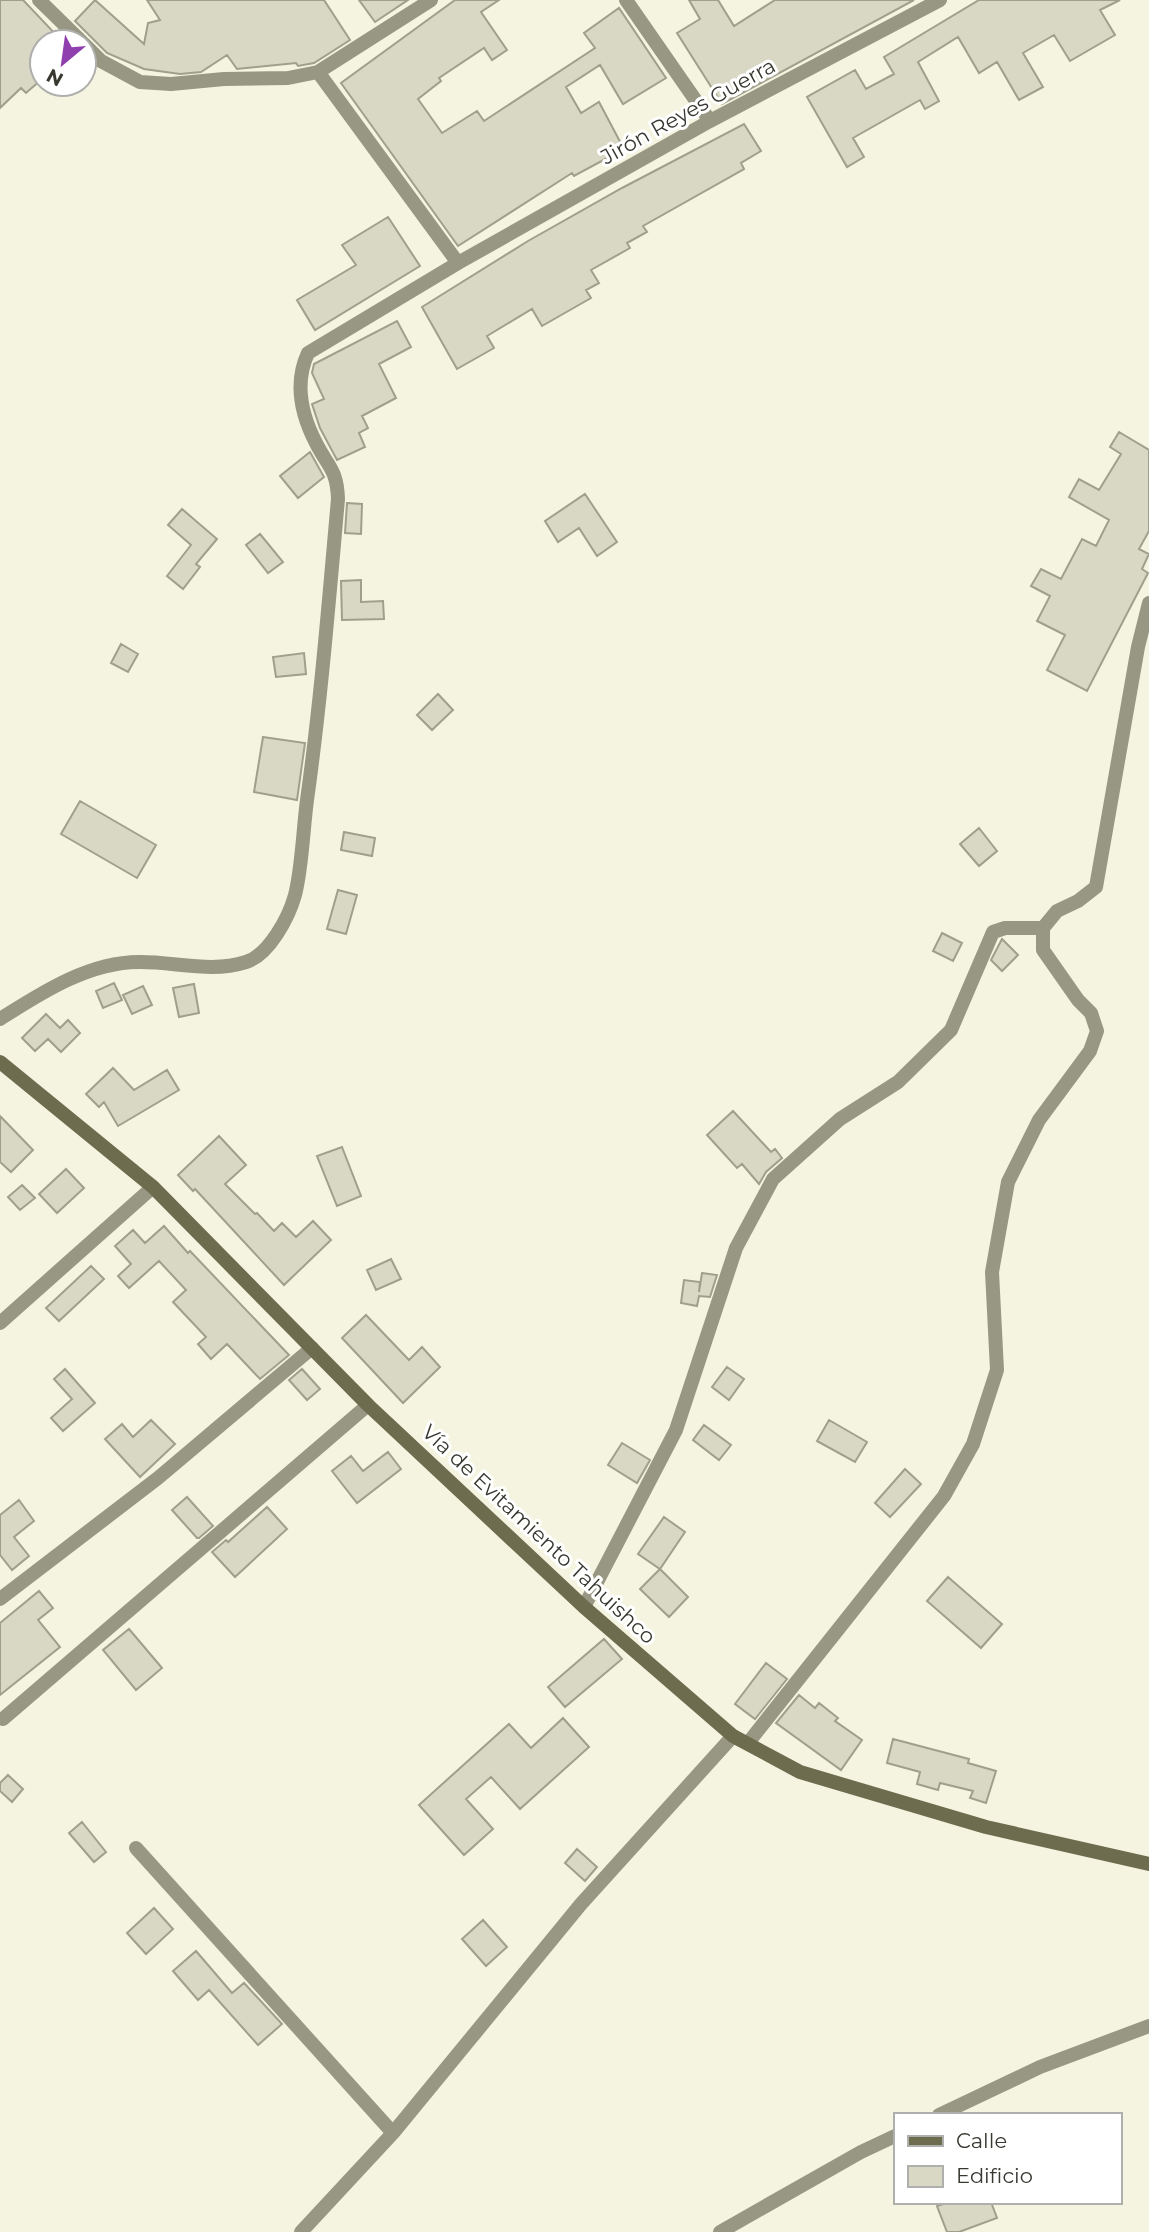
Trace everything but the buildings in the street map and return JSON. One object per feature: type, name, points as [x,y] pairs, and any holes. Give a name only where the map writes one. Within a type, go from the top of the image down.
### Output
[{"type":"main road","name":"Vía de Evitamiento Tahuishco","points":[[0,1062],[153,1187],[368,1405],[584,1607],[733,1736],[800,1772],[986,1827],[1149,1864]]},
{"type":"street","points":[[39,0],[68,28]]},
{"type":"street","points":[[98,58],[140,82],[172,84],[223,79],[288,78],[318,72],[430,0]]},
{"type":"street","points":[[626,0],[710,121]]},
{"type":"street","name":"Jirón Reyes Guerra","points":[[0,1019],[44,993],[97,969],[138,962],[218,968],[249,962],[271,944],[295,896],[315,742],[338,499],[335,473],[316,444],[302,410],[301,369],[308,353],[458,263],[710,121],[940,0]]},
{"type":"street","points":[[318,72],[458,263]]},
{"type":"street","points":[[748,1743],[944,1496],[973,1444],[997,1370],[992,1272],[1008,1182],[1039,1121],[1090,1051],[1097,1031],[1091,1013],[1078,1000],[1043,950],[1043,928],[1057,911],[1091,893],[1098,880],[1149,603]]},
{"type":"street","points":[[584,1607],[676,1430],[736,1248],[773,1179],[840,1119],[898,1082],[951,1030],[993,932],[1005,928],[1043,928]]},
{"type":"street","points":[[0,1323],[153,1187]]},
{"type":"street","points":[[0,1599],[158,1478],[312,1348]]},
{"type":"street","points":[[3,1719],[368,1405]]},
{"type":"street","points":[[301,2232],[393,2133],[581,1904],[733,1736]]},
{"type":"street","points":[[136,1848],[393,2133]]},
{"type":"street","points":[[943,2113],[1040,2067],[1149,2026]]},
{"type":"street","points":[[720,2232],[861,2152],[894,2136]]}]
